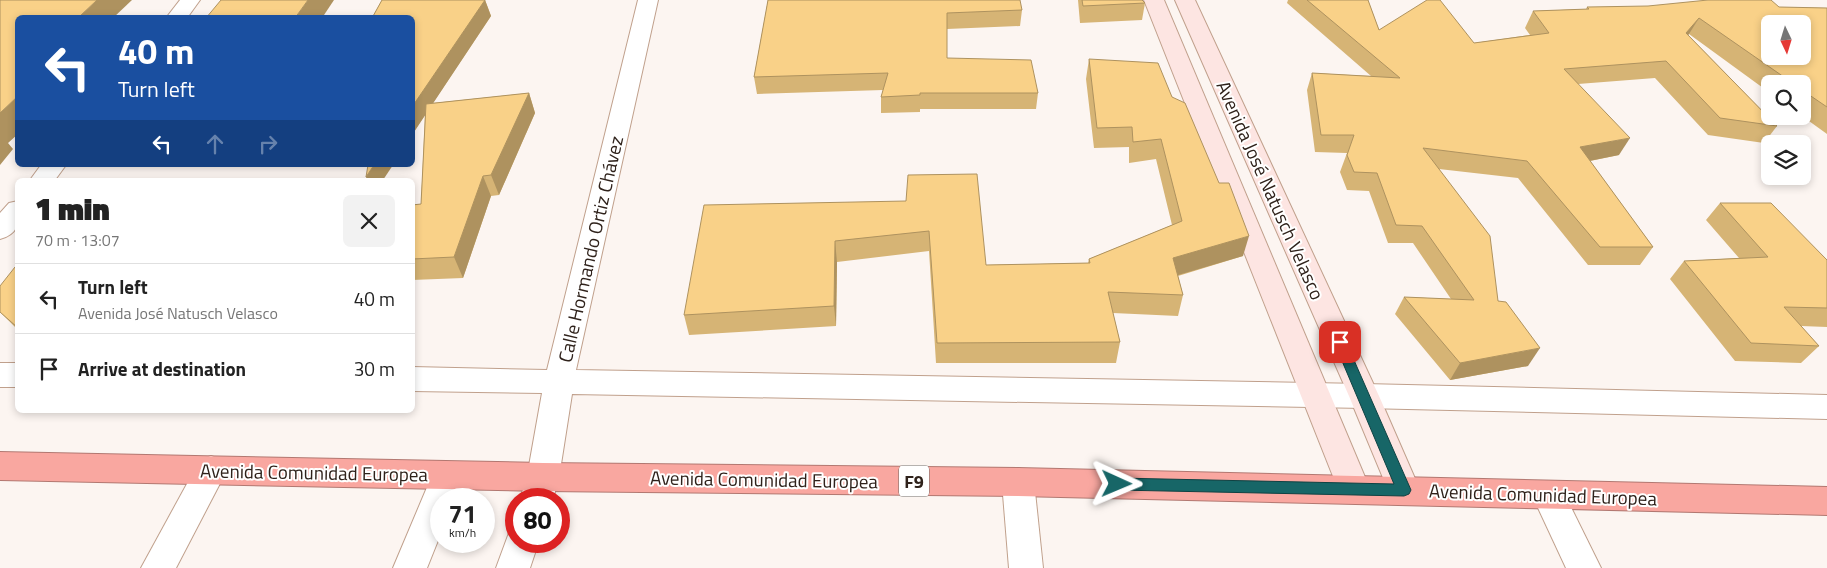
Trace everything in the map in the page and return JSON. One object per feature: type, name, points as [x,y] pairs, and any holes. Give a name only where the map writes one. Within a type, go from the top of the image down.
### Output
[{"type":"highway","name":"Avenida Comunidad Europea","points":[[0,466],[447,476],[539,488],[1018,482],[1827,501]]},
{"type":"main road","name":"Avenida José Natusch Velasco","points":[[1154,0],[1354,489]]},
{"type":"main road","name":"Avenida José Natusch Velasco","points":[[1185,0],[1364,396],[1404,490]]},
{"type":"street","points":[[178,15],[190,0]]},
{"type":"street","name":"Calle Hormando Ortiz Chávez","points":[[539,488],[559,380],[648,0]]},
{"type":"street","points":[[44,178],[52,167]]},
{"type":"street","points":[[0,230],[15,212]]},
{"type":"street","points":[[0,374],[15,375]]},
{"type":"street","points":[[415,379],[559,380],[1316,395],[1827,407]]},
{"type":"street","points":[[158,568],[211,470]]},
{"type":"street","points":[[410,568],[447,476]]},
{"type":"street","points":[[1018,482],[1026,568]]},
{"type":"street","points":[[1548,495],[1584,568]]},
{"type":"street","points":[[513,568],[518,553]]},
{"type":"building","points":[[0,0],[97,0],[81,15],[15,15],[15,99],[0,113]]},
{"type":"building","points":[[221,0],[308,0],[297,15],[208,15]]},
{"type":"building","points":[[382,0],[485,0],[415,103],[415,15],[374,15]]},
{"type":"building","points":[[768,0],[1020,0],[1022,10],[947,13],[947,58],[1031,60],[1038,93],[920,93],[920,95],[881,97],[888,73],[754,77]]},
{"type":"building","points":[[1082,0],[1142,0],[1145,3],[1083,6]]},
{"type":"building","points":[[1307,0],[1368,0],[1379,30],[1427,0],[1440,0],[1474,43],[1549,33],[1533,11],[1589,9],[1587,7],[1648,6],[1708,0],[1771,0],[1779,7],[1827,8],[1827,107],[1811,96],[1811,75],[1781,75],[1767,65],[1811,65],[1811,15],[1761,15],[1761,61],[1699,18],[1686,33],[1761,110],[1761,124],[1720,118],[1666,61],[1564,69],[1630,138],[1580,147],[1653,247],[1600,247],[1527,161],[1423,148],[1490,236],[1498,301],[1506,302],[1540,348],[1460,363],[1404,297],[1474,300],[1422,226],[1396,225],[1377,173],[1354,172],[1347,155],[1354,135],[1321,135],[1312,73],[1400,78]]},
{"type":"building","points":[[1089,59],[1158,63],[1172,97],[1185,103],[1219,183],[1229,183],[1249,236],[1173,258],[1183,295],[1108,292],[1120,342],[937,343],[929,231],[835,241],[834,306],[684,315],[704,205],[906,201],[908,175],[977,174],[986,265],[1090,263],[1089,259],[1182,221],[1161,139],[1133,142],[1132,127],[1097,128]]},
{"type":"building","points":[[529,93],[491,175],[483,176],[454,257],[415,259],[415,205],[421,204],[426,104]]},
{"type":"building","points":[[368,167],[373,167],[366,177]]},
{"type":"building","points":[[1720,203],[1771,203],[1827,260],[1827,308],[1784,307],[1819,346],[1751,343],[1684,261],[1768,257]]},
{"type":"building","points":[[15,267],[15,325],[0,312],[0,286]]},
{"type":"route","points":[[1117,484],[1404,490],[1340,342]]}]
